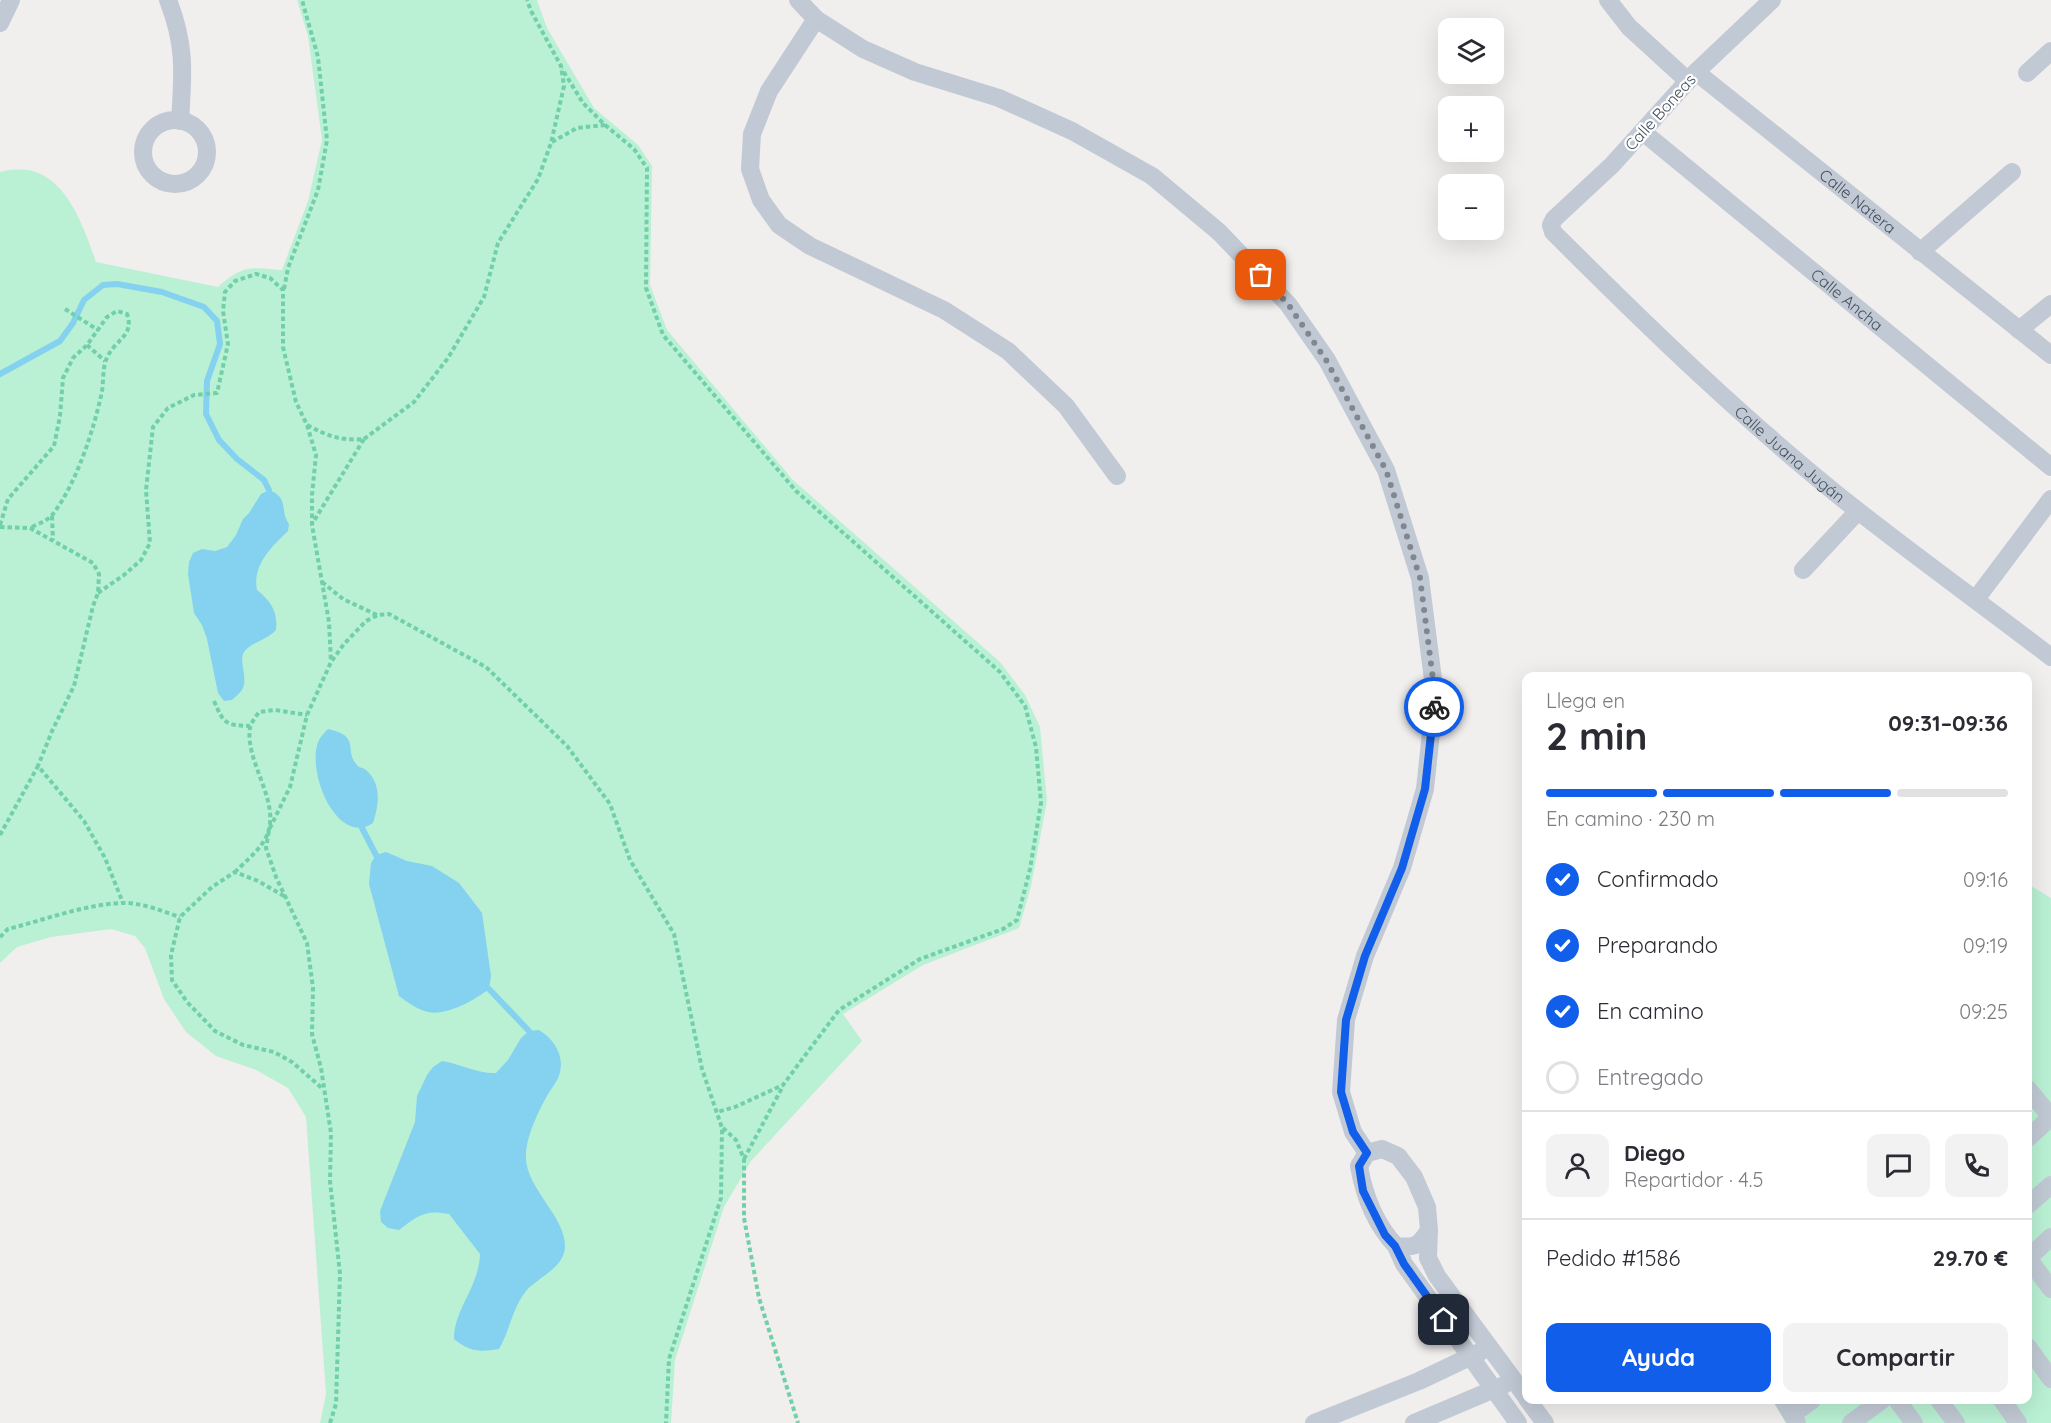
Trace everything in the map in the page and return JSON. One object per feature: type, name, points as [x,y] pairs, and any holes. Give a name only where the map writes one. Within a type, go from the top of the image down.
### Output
[{"type":"street","points":[[0,23],[12,0]]},
{"type":"street","points":[[168,0],[178,26],[184,63],[180,120]]},
{"type":"street","points":[[798,0],[816,19],[863,49],[915,72],[999,98],[1072,131],[1152,176],[1219,232],[1288,304],[1326,360],[1386,470],[1420,578],[1435,695],[1425,789],[1402,868],[1365,956],[1346,1020],[1341,1092],[1353,1132],[1367,1153]]},
{"type":"street","name":"Calle Natera","points":[[1608,0],[1629,27],[2051,355]]},
{"type":"street","name":"Calle Boneas","points":[[1551,225],[1554,219],[1612,165],[1692,76],[1772,0]]},
{"type":"street","points":[[816,19],[769,91],[753,134],[750,169],[761,200],[779,225],[810,246],[944,310],[1008,351],[1066,406],[1116,476]]},
{"type":"street","points":[[2026,73],[2051,51]]},
{"type":"street","name":"Calle Ancha","points":[[1643,132],[2051,467]]},
{"type":"street","points":[[1920,252],[2012,172]]},
{"type":"street","name":"Calle Juana Jugán","points":[[1551,225],[1552,232],[1651,330],[1737,408],[1858,511],[2051,657]]},
{"type":"street","points":[[2019,330],[2051,304]]},
{"type":"street","points":[[1976,599],[2051,499]]},
{"type":"street","points":[[1803,570],[1858,511]]},
{"type":"street","points":[[2032,1094],[2051,1117],[2032,1134]]},
{"type":"street","points":[[1518,1423],[1404,1264],[1395,1246],[1385,1235],[1363,1191],[1359,1166],[1367,1153],[1382,1149],[1398,1156],[1414,1177],[1427,1207],[1428,1258],[1437,1276],[1522,1392]]},
{"type":"street","points":[[2032,1203],[2048,1194]]},
{"type":"street","points":[[1395,1246],[1410,1247],[1421,1243],[1429,1230]]},
{"type":"street","points":[[2032,1254],[2051,1237]]},
{"type":"street","points":[[2032,1263],[2051,1289]]},
{"type":"street","points":[[1314,1423],[1419,1382],[1489,1347]]},
{"type":"street","points":[[2032,1353],[2051,1379]]},
{"type":"street","points":[[1414,1423],[1514,1381]]},
{"type":"street","points":[[1531,1404],[1545,1423]]},
{"type":"street","points":[[1791,1412],[1805,1404]]},
{"type":"street","points":[[1851,1423],[1877,1404]]},
{"type":"street","points":[[1900,1404],[1914,1423]]},
{"type":"street","points":[[1942,1404],[1956,1423]]},
{"type":"street","points":[[2005,1404],[2018,1423]]},
{"type":"path","points":[[303,0],[318,57],[327,140],[318,190],[288,268],[284,290],[284,346],[296,402],[307,425],[315,455],[312,525],[329,622],[331,662]]},
{"type":"path","points":[[527,0],[583,103],[634,149],[647,168],[646,288],[663,335],[796,491],[1000,672],[1024,706],[1036,747],[1041,803],[1030,869],[1017,920],[1003,929],[920,959],[839,1010],[783,1085],[744,1160]]},
{"type":"path","points":[[312,525],[364,439],[414,402],[448,358],[484,297],[498,243],[538,179],[551,143],[564,86],[561,66]]},
{"type":"path","points":[[551,143],[577,128],[605,125]]},
{"type":"path","points":[[98,593],[133,568],[141,560],[150,543],[146,490],[153,427],[168,408],[194,395],[217,393],[228,344],[223,310],[225,292],[235,281],[256,274],[270,278],[284,290]]},
{"type":"path","points":[[64,309],[98,330]]},
{"type":"path","points":[[0,835],[38,766],[74,686],[98,593],[99,574],[93,563],[30,528],[0,526],[8,499],[54,446],[60,416],[63,378],[74,358],[87,345],[106,317],[117,311],[127,314],[130,322],[129,331],[115,344],[105,361],[102,394],[90,437],[77,471],[52,516],[53,540]]},
{"type":"path","points":[[87,345],[105,361]]},
{"type":"path","points":[[307,425],[325,434],[346,440],[364,439]]},
{"type":"path","points":[[30,528],[52,516]]},
{"type":"path","points":[[322,582],[343,599],[378,615]]},
{"type":"path","points":[[324,1090],[292,1062],[274,1052],[243,1045],[215,1031],[187,1002],[172,981],[171,955],[180,916],[212,887],[235,872],[260,845],[269,830],[290,788],[306,715],[331,662],[366,621],[378,615],[389,614],[486,667],[567,746],[610,804],[630,860],[674,934],[702,1069],[722,1128],[721,1198],[669,1359],[666,1423]]},
{"type":"path","points":[[214,701],[223,720],[231,725],[250,726]]},
{"type":"path","points":[[306,715],[275,710],[260,712],[250,726],[252,750],[270,810],[266,848],[276,877],[308,943],[313,988],[312,1034],[321,1068],[331,1133],[330,1181],[340,1274],[336,1404],[330,1423]]},
{"type":"path","points":[[38,766],[84,821],[105,858],[123,903]]},
{"type":"path","points":[[235,872],[258,881],[286,897]]},
{"type":"path","points":[[0,937],[8,929],[92,907],[123,903],[158,909],[180,916]]},
{"type":"path","points":[[717,1112],[735,1107],[783,1085]]},
{"type":"path","points":[[722,1128],[736,1140],[744,1160],[744,1218],[759,1298],[798,1423]]},
{"type":"green space","points":[[297,0],[537,0],[547,28],[594,108],[638,145],[652,166],[650,285],[667,330],[793,480],[1000,662],[1025,695],[1040,727],[1047,801],[1031,886],[1019,928],[923,965],[843,1014],[862,1041],[751,1161],[724,1207],[675,1360],[671,1423],[320,1423],[326,1394],[306,1117],[288,1088],[256,1070],[216,1056],[186,1032],[164,999],[145,948],[135,936],[111,929],[51,937],[17,947],[0,963],[0,172],[20,169],[38,173],[52,181],[75,210],[96,262],[218,287],[247,269],[282,270],[308,201],[322,140],[308,36]]},
{"type":"green space","points":[[2032,886],[2051,898],[2051,1423],[1786,1423],[1774,1404],[2032,1404]]},
{"type":"water","points":[[269,490],[280,497],[289,524],[288,531],[264,558],[256,581],[257,590],[266,598],[275,612],[276,630],[244,652],[242,690],[232,700],[224,701],[218,693],[207,639],[194,613],[188,574],[189,562],[193,553],[202,549],[215,551],[227,547],[261,494]]},
{"type":"water","points":[[328,729],[339,732],[349,740],[354,760],[375,782],[378,795],[377,809],[373,823],[365,827],[349,825],[338,818],[323,793],[318,778],[316,751],[319,740]]},
{"type":"water","points":[[386,852],[407,861],[432,866],[459,883],[482,913],[491,976],[489,989],[469,1002],[436,1013],[420,1009],[399,996],[369,884],[371,863],[376,855]]},
{"type":"water","points":[[539,1030],[555,1046],[561,1066],[557,1080],[533,1125],[528,1141],[527,1168],[538,1191],[559,1224],[564,1236],[565,1247],[555,1267],[531,1286],[521,1298],[499,1349],[475,1350],[454,1339],[458,1318],[476,1277],[480,1254],[449,1214],[427,1213],[399,1230],[388,1228],[381,1222],[380,1211],[415,1122],[417,1096],[433,1067],[442,1061],[482,1072],[496,1073],[508,1060],[521,1038],[529,1031]]},
{"type":"waterway","points":[[0,374],[60,341],[73,323],[84,300],[103,285],[117,284],[162,292],[204,307],[217,321],[220,344],[207,381],[206,414],[219,440],[237,459],[264,480],[269,490]]},
{"type":"waterway","points":[[362,828],[376,855]]},
{"type":"waterway","points":[[489,989],[529,1031]]},
{"type":"way so far","points":[[1261,275],[1288,304],[1326,360],[1386,470],[1420,578],[1435,695],[1434,707]]},
{"type":"route","points":[[1434,707],[1425,789],[1402,868],[1365,956],[1346,1020],[1341,1092],[1353,1132],[1367,1153],[1359,1166],[1363,1191],[1385,1235],[1395,1246],[1404,1264],[1444,1320]]}]
